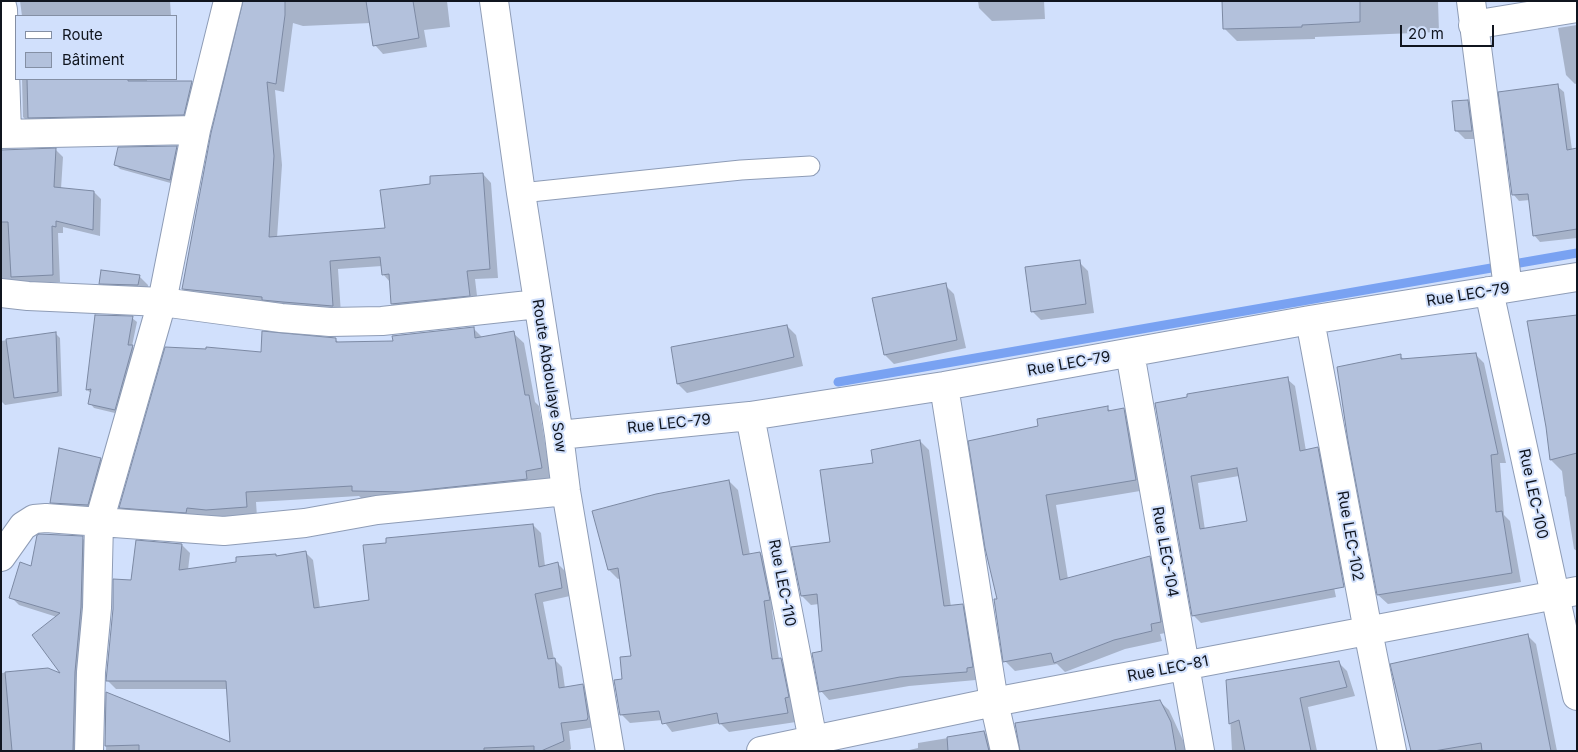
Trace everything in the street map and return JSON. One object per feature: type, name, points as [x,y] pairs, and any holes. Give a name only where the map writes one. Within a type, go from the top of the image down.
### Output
[{"type":"street","points":[[89,751],[91,672],[97,608],[99,522],[162,302],[196,130],[228,1]]},
{"type":"street","name":"Route Abdoulaye Sow","points":[[494,1],[566,492],[610,751]]},
{"type":"street","points":[[1,2],[3,10],[4,133],[196,130]]},
{"type":"street","points":[[1472,13],[1577,8]]},
{"type":"street","name":"Rue LEC-100","points":[[1472,13],[1498,290],[1566,593],[1577,696]]},
{"type":"street","name":"Rue LEC-79","points":[[559,434],[750,416],[944,386],[1310,320],[1577,277]]},
{"type":"street","points":[[1,293],[162,302],[281,318],[330,322],[382,320],[538,304]]},
{"type":"street","name":"Rue LEC-102","points":[[1310,320],[1392,751]]},
{"type":"street","name":"Rue LEC-104","points":[[1130,353],[1200,751]]},
{"type":"street","points":[[944,386],[994,702],[1005,751]]},
{"type":"street","name":"Rue LEC-110","points":[[750,416],[814,745]]},
{"type":"street","points":[[1,556],[23,526],[34,519],[46,518],[224,531],[305,523],[377,510],[566,492]]},
{"type":"street","name":"Rue LEC-81","points":[[761,751],[814,745],[994,702],[1566,593]]},
{"type":"lane","points":[[521,192],[741,170],[810,166]]},
{"type":"building","points":[[243,1],[285,1],[285,15],[276,84],[267,82],[274,156],[269,237],[385,228],[380,190],[430,184],[430,176],[483,173],[490,269],[467,271],[470,296],[391,304],[389,274],[382,275],[380,257],[330,261],[333,306],[262,300],[262,297],[182,289],[211,133]]},
{"type":"building","points":[[366,1],[413,1],[419,38],[373,46]]},
{"type":"building","points":[[1222,1],[1360,1],[1360,22],[1302,25],[1302,27],[1223,29]]},
{"type":"building","points":[[27,80],[192,81],[184,115],[28,118]]},
{"type":"building","points":[[1558,84],[1567,150],[1577,148],[1577,229],[1533,236],[1528,194],[1512,195],[1498,92]]},
{"type":"building","points":[[1468,100],[1472,131],[1455,131],[1452,101]]},
{"type":"building","points":[[177,146],[170,180],[114,165],[118,147]]},
{"type":"building","points":[[56,148],[54,187],[94,191],[93,230],[56,221],[56,227],[52,226],[53,275],[11,277],[8,222],[1,222],[1,150]]},
{"type":"building","points":[[1080,260],[1086,304],[1031,312],[1025,267]]},
{"type":"building","points":[[101,270],[140,275],[138,285],[99,284]]},
{"type":"building","points":[[946,283],[957,340],[884,355],[872,298]]},
{"type":"building","points":[[95,315],[133,316],[128,345],[133,345],[115,410],[88,404],[91,389],[86,390]]},
{"type":"building","points":[[1577,315],[1577,453],[1550,460],[1527,321]]},
{"type":"building","points":[[787,325],[794,357],[677,384],[671,347]]},
{"type":"building","points":[[474,327],[475,338],[514,331],[525,395],[529,395],[542,468],[526,471],[527,479],[405,492],[352,491],[352,486],[246,492],[247,507],[206,510],[187,508],[186,513],[119,508],[165,347],[206,349],[206,347],[261,352],[262,331],[336,338],[336,342],[393,341],[392,336]]},
{"type":"building","points":[[56,332],[58,392],[14,398],[6,339]]},
{"type":"building","points":[[1476,353],[1498,454],[1491,455],[1496,512],[1502,511],[1512,573],[1377,595],[1348,441],[1337,367],[1401,354],[1401,359]]},
{"type":"building","points":[[1288,377],[1300,451],[1318,447],[1344,587],[1192,616],[1155,403],[1187,397],[1187,394]],"holes":[[[1237,468],[1247,521],[1200,529],[1191,476]]]},
{"type":"building","points":[[1108,406],[1108,411],[1124,408],[1136,480],[1046,495],[1060,580],[1150,556],[1161,622],[1151,624],[1152,631],[1114,640],[1054,663],[1051,653],[1003,662],[994,599],[997,599],[985,548],[968,441],[1038,426],[1037,419]]},
{"type":"building","points":[[920,440],[944,606],[963,604],[973,667],[967,668],[967,672],[900,677],[819,692],[812,653],[822,651],[817,594],[801,596],[791,547],[830,542],[820,470],[873,463],[871,450]]},
{"type":"building","points":[[59,448],[101,458],[88,505],[50,503]]},
{"type":"building","points":[[729,480],[743,555],[760,552],[770,600],[764,601],[772,659],[781,658],[789,697],[785,698],[788,713],[719,724],[717,713],[662,724],[659,711],[620,715],[614,680],[622,679],[620,657],[631,656],[618,568],[608,570],[592,511],[656,494]]},
{"type":"building","points":[[533,524],[539,567],[558,562],[562,588],[535,594],[548,659],[555,658],[559,688],[583,684],[588,717],[587,720],[561,723],[564,741],[541,751],[534,751],[534,746],[484,748],[484,751],[139,751],[139,745],[105,746],[106,692],[230,742],[226,681],[106,681],[113,609],[113,579],[131,580],[136,540],[182,544],[179,570],[236,562],[236,557],[276,554],[276,556],[306,551],[314,608],[369,600],[363,545],[386,543],[386,538]]},
{"type":"building","points":[[37,535],[83,536],[81,607],[75,672],[73,751],[12,751],[5,672],[48,668],[60,673],[32,635],[60,613],[9,598],[20,562],[31,566]]},
{"type":"building","points":[[1528,634],[1551,751],[1482,751],[1481,743],[1434,751],[1411,751],[1390,664]]},
{"type":"building","points":[[1339,661],[1347,687],[1300,698],[1311,751],[1245,751],[1239,720],[1229,724],[1226,680]]},
{"type":"building","points":[[1160,700],[1171,722],[1176,751],[1020,751],[1015,723]]},
{"type":"building","points":[[984,731],[989,751],[948,751],[947,737]]},
{"type":"waterway","points":[[1508,265],[1577,253]]},
{"type":"waterway","points":[[838,382],[1497,267],[1496,261]]}]
